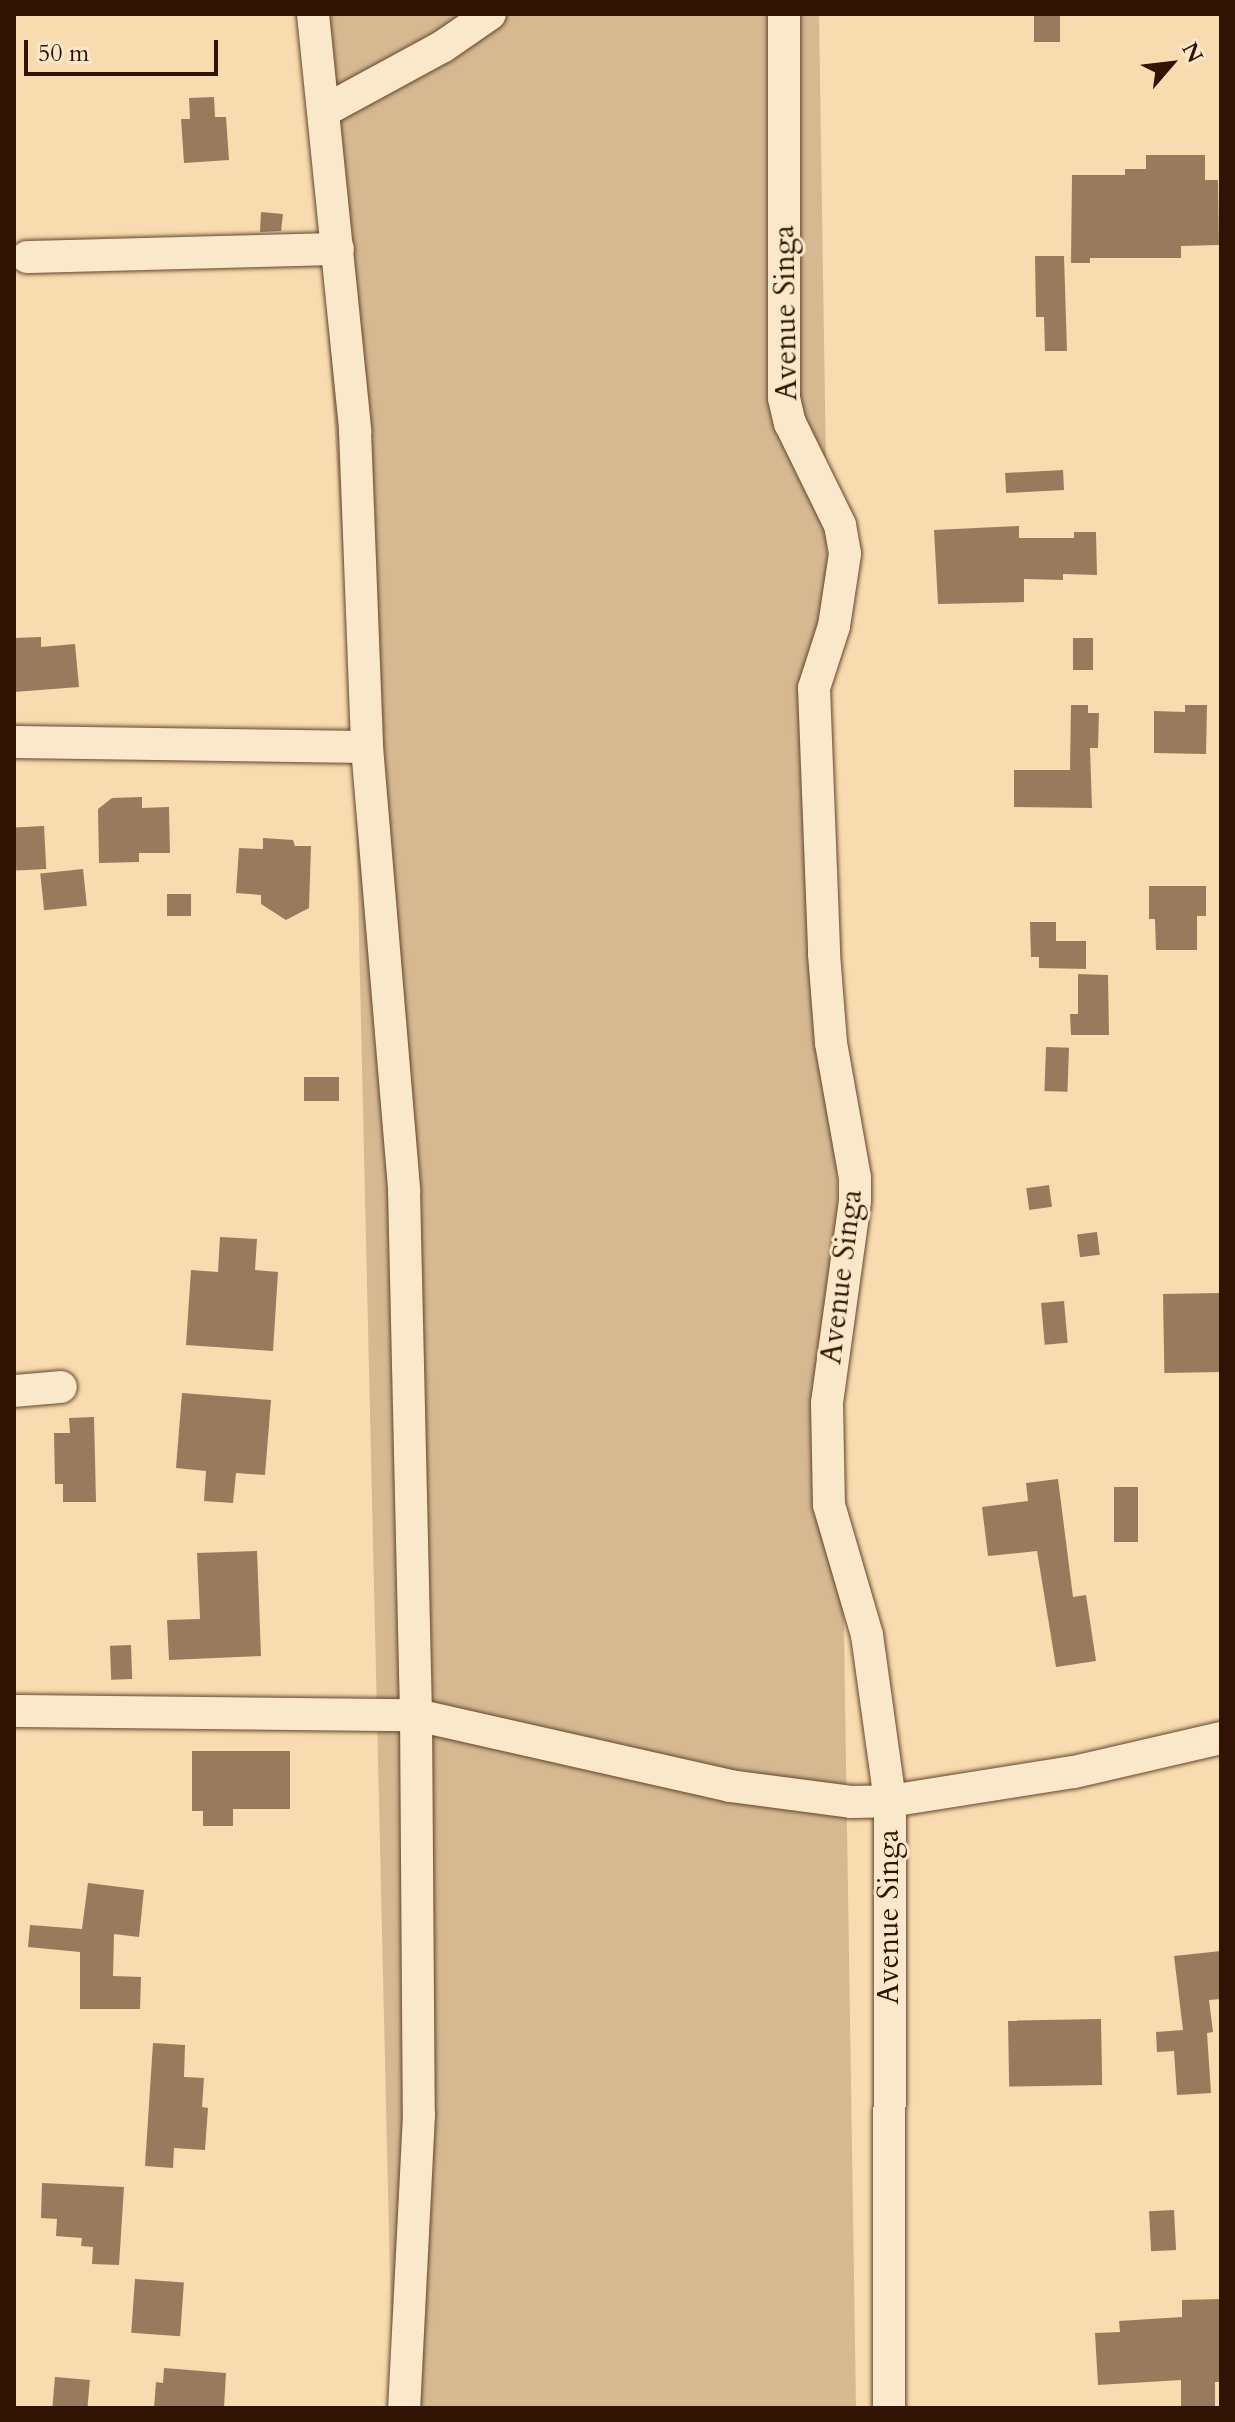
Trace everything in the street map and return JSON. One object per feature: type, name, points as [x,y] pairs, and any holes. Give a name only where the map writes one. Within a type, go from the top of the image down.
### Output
[{"type":"street","points":[[313,14],[355,431],[367,747],[404,1190],[416,1715],[419,2115],[404,2408]]},
{"type":"street","points":[[324,111],[442,47],[490,14]]},
{"type":"street","name":"Avenue Singa","points":[[784,14],[784,398],[790,423],[840,525],[845,554],[834,626],[814,688],[825,969],[831,1043],[855,1178],[855,1201],[827,1403],[829,1505],[867,1635],[890,1801],[889,2408]]},
{"type":"street","points":[[27,257],[338,249]]},
{"type":"street","points":[[14,742],[367,747]]},
{"type":"street","points":[[14,1391],[61,1387]]},
{"type":"street","points":[[14,1711],[416,1715],[730,1786],[823,1800],[890,1801],[1074,1772],[1221,1738]]},
{"type":"shaded area","points":[[307,14],[819,14],[856,2408],[393,2408],[354,720]]},
{"type":"building","points":[[1034,14],[1060,14],[1060,42],[1034,42]]},
{"type":"building","points":[[214,97],[215,117],[226,117],[229,160],[184,163],[181,119],[190,119],[189,98]]},
{"type":"building","points":[[1146,155],[1205,155],[1205,180],[1218,180],[1219,245],[1181,246],[1181,258],[1090,258],[1090,263],[1071,263],[1072,175],[1125,175],[1125,169],[1146,169]]},
{"type":"building","points":[[261,212],[283,214],[281,231],[260,232]]},
{"type":"building","points":[[1035,256],[1064,256],[1067,351],[1045,351],[1044,317],[1036,317]]},
{"type":"building","points":[[1063,470],[1064,490],[1006,493],[1005,473]]},
{"type":"building","points":[[1019,526],[1019,538],[1074,538],[1074,532],[1096,532],[1097,575],[1063,574],[1063,580],[1024,579],[1024,602],[938,604],[934,530]]},
{"type":"building","points":[[41,637],[41,647],[75,644],[79,687],[14,692],[14,638]]},
{"type":"building","points":[[1073,638],[1093,638],[1093,670],[1073,670]]},
{"type":"building","points":[[1071,705],[1088,705],[1088,713],[1099,713],[1098,748],[1090,748],[1092,808],[1014,807],[1014,770],[1070,770]]},
{"type":"building","points":[[1185,705],[1207,705],[1206,754],[1154,753],[1154,711],[1185,712]]},
{"type":"building","points":[[142,797],[142,808],[169,807],[170,853],[139,853],[139,862],[99,863],[98,809],[112,798]]},
{"type":"building","points":[[44,826],[46,869],[16,871],[14,828]]},
{"type":"building","points":[[263,838],[293,840],[295,846],[311,846],[309,908],[286,920],[261,904],[261,895],[236,893],[239,848],[263,849]]},
{"type":"building","points":[[83,869],[87,906],[44,910],[40,873]]},
{"type":"building","points":[[1149,886],[1206,886],[1206,916],[1197,916],[1197,950],[1156,950],[1155,919],[1149,919]]},
{"type":"building","points":[[167,894],[191,894],[191,916],[167,916]]},
{"type":"building","points":[[1030,922],[1056,922],[1056,941],[1086,941],[1086,969],[1039,968],[1039,957],[1031,957]]},
{"type":"building","points":[[1078,974],[1108,975],[1109,1035],[1071,1035],[1070,1014],[1078,1014]]},
{"type":"building","points":[[1046,1047],[1069,1048],[1067,1092],[1044,1091]]},
{"type":"building","points":[[304,1077],[339,1077],[339,1101],[304,1101]]},
{"type":"building","points":[[1049,1185],[1052,1207],[1029,1210],[1026,1188]]},
{"type":"building","points":[[1097,1232],[1100,1255],[1080,1257],[1077,1234]]},
{"type":"building","points":[[220,1237],[257,1239],[255,1270],[278,1272],[273,1351],[186,1345],[191,1270],[218,1272]]},
{"type":"building","points":[[1219,1293],[1220,1372],[1164,1373],[1163,1294]]},
{"type":"building","points":[[1064,1301],[1068,1343],[1045,1345],[1041,1303]]},
{"type":"building","points":[[182,1393],[271,1400],[265,1475],[236,1473],[233,1503],[204,1501],[206,1471],[176,1468]]},
{"type":"building","points":[[94,1417],[96,1502],[63,1502],[63,1484],[55,1484],[54,1433],[70,1433],[69,1418]]},
{"type":"building","points":[[1058,1479],[1073,1597],[1086,1595],[1096,1661],[1056,1667],[1037,1551],[988,1556],[982,1507],[1028,1501],[1026,1483]]},
{"type":"building","points":[[1114,1487],[1138,1487],[1138,1542],[1114,1542]]},
{"type":"building","points":[[257,1551],[261,1656],[169,1660],[167,1620],[200,1619],[197,1553]]},
{"type":"building","points":[[131,1645],[132,1679],[111,1680],[110,1646]]},
{"type":"building","points":[[192,1751],[290,1751],[290,1809],[233,1809],[233,1826],[203,1826],[203,1811],[192,1811]]},
{"type":"building","points":[[88,1883],[144,1890],[139,1937],[114,1934],[113,1976],[141,1977],[140,2009],[80,2009],[80,1952],[28,1947],[30,1925],[82,1929]]},
{"type":"building","points":[[1221,1951],[1221,1999],[1209,2000],[1213,2032],[1207,2033],[1211,2093],[1177,2095],[1174,2051],[1157,2052],[1156,2032],[1183,2030],[1174,1956]]},
{"type":"building","points":[[1101,2019],[1102,2085],[1009,2087],[1008,2021]]},
{"type":"building","points":[[153,2043],[185,2045],[184,2077],[204,2078],[202,2107],[208,2108],[205,2150],[174,2148],[173,2168],[145,2166]]},
{"type":"building","points":[[42,2183],[124,2187],[119,2265],[92,2264],[93,2247],[81,2246],[82,2238],[56,2236],[57,2219],[41,2218]]},
{"type":"building","points":[[1174,2210],[1176,2250],[1151,2251],[1149,2211]]},
{"type":"building","points":[[135,2279],[184,2282],[180,2336],[131,2333]]},
{"type":"building","points":[[1221,2299],[1221,2382],[1215,2382],[1215,2408],[1181,2408],[1181,2380],[1098,2385],[1095,2333],[1120,2332],[1119,2321],[1182,2317],[1182,2300]]},
{"type":"building","points":[[164,2368],[226,2373],[224,2408],[154,2408],[156,2382],[163,2383]]},
{"type":"building","points":[[55,2377],[90,2380],[87,2408],[52,2406]]}]
